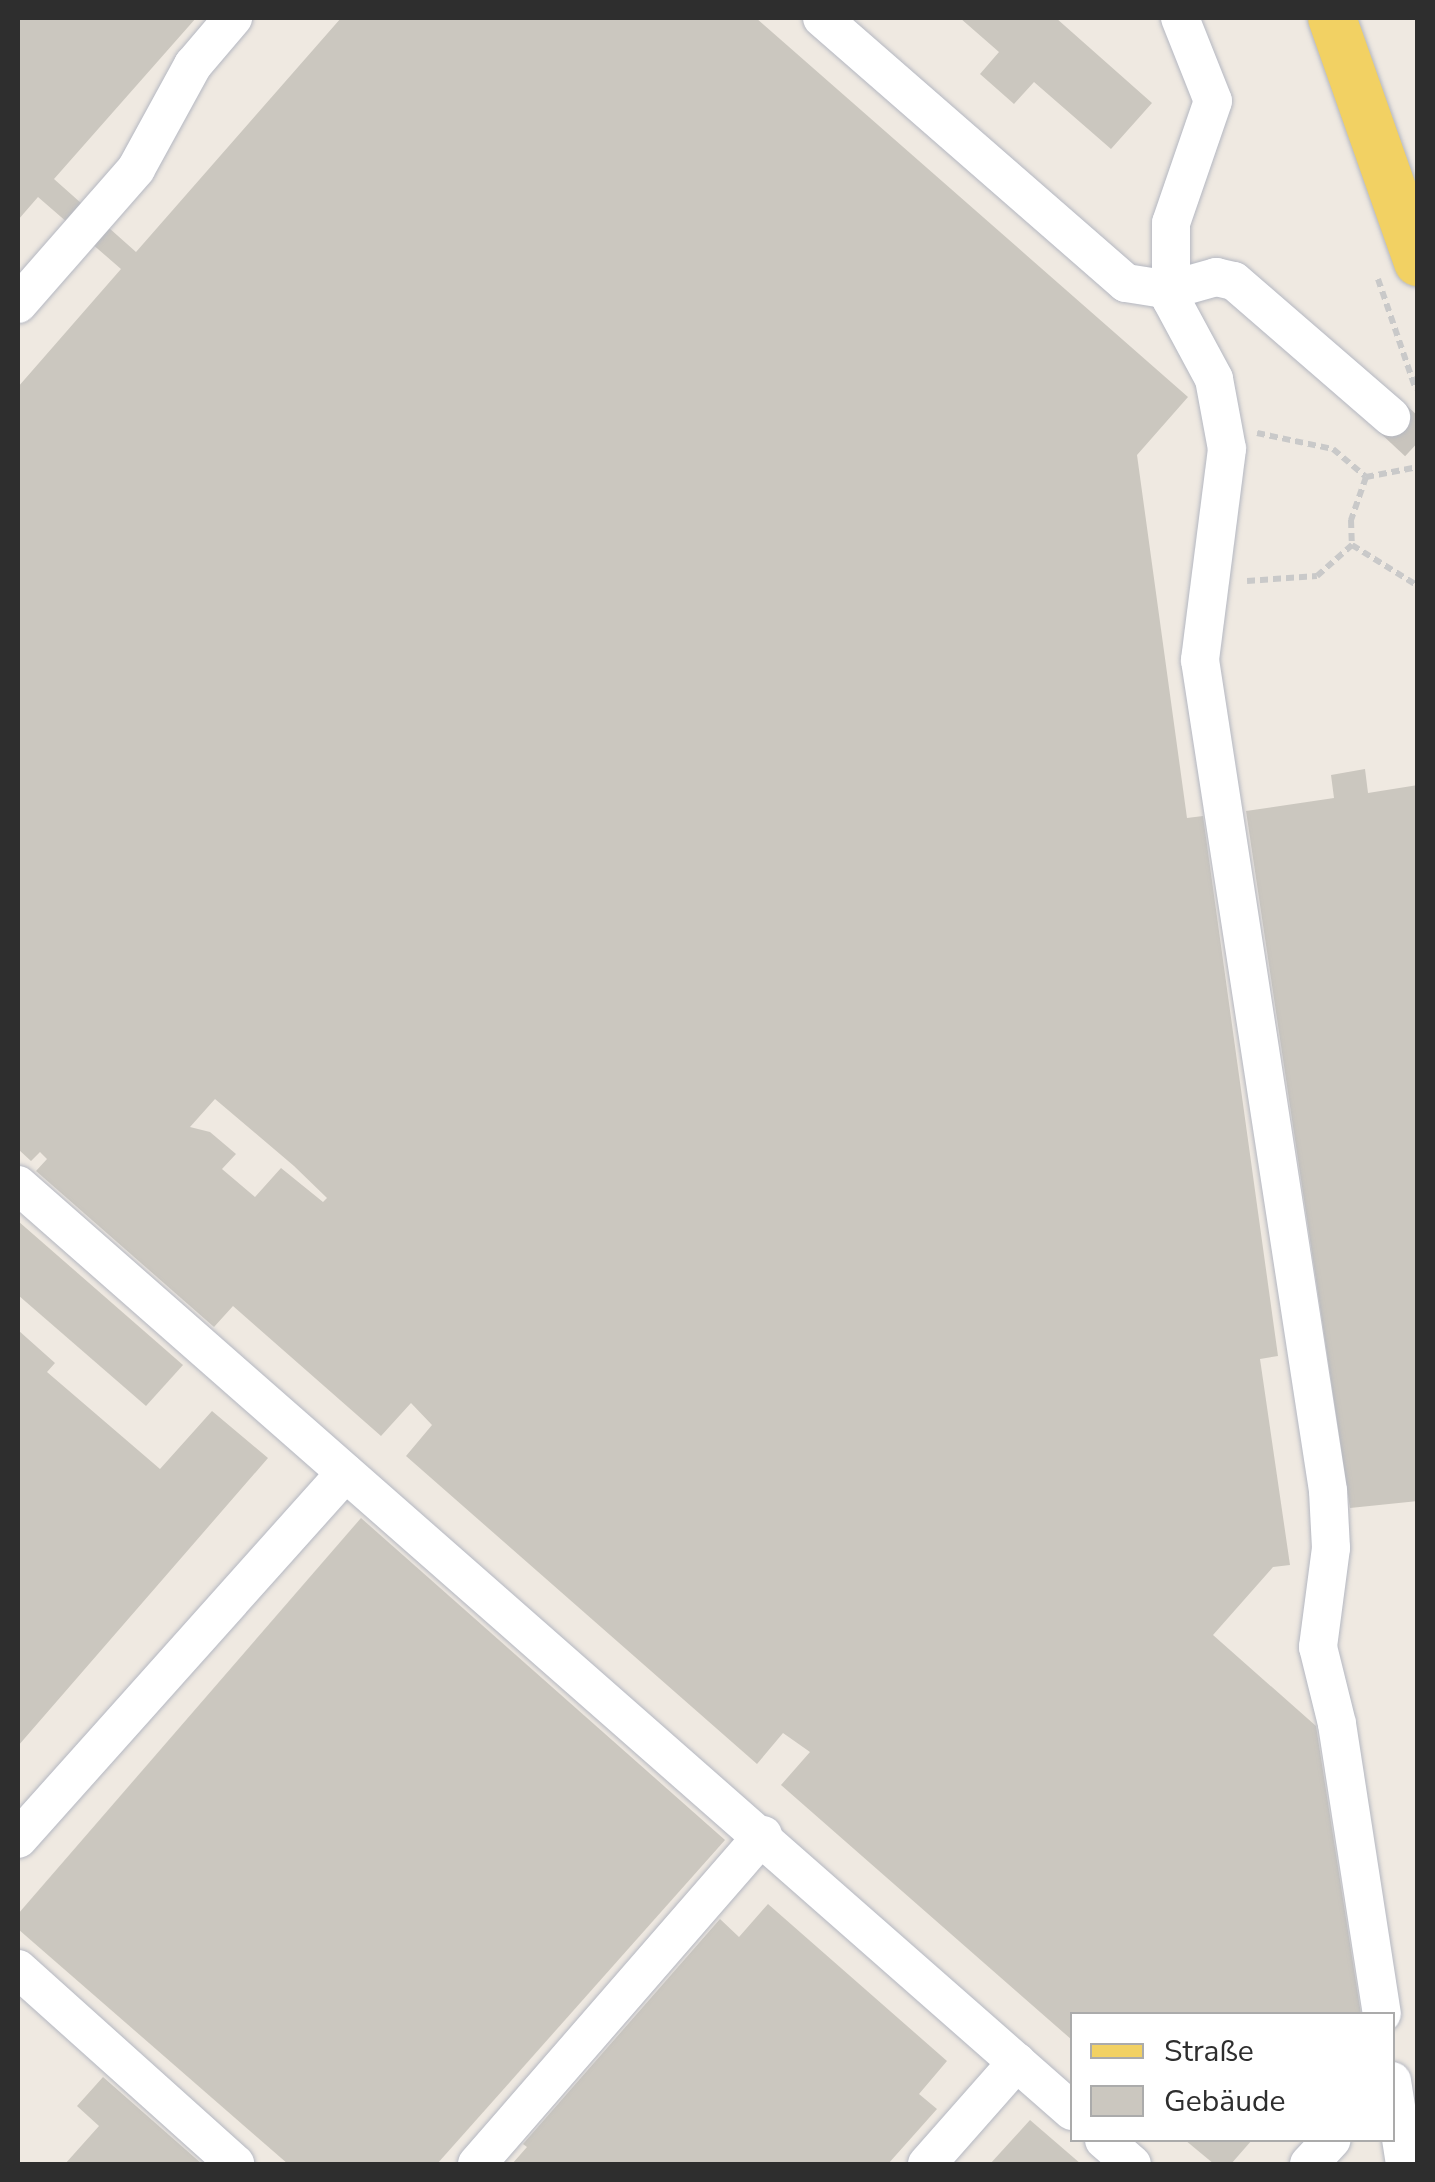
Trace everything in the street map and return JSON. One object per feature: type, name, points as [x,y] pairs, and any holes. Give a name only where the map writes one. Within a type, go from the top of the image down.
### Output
[{"type":"main road","points":[[1332,18],[1418,262]]},
{"type":"lane","points":[[18,304],[136,169],[194,65],[233,18]]},
{"type":"lane","points":[[822,18],[1126,283],[1170,290],[1216,278],[1234,281],[1390,417]]},
{"type":"lane","points":[[1180,18],[1213,101],[1170,223],[1170,290],[1174,310],[1214,379],[1225,434],[1200,660],[1328,1491],[1331,1548],[1318,1647],[1337,1724],[1382,2012]]},
{"type":"lane","points":[[18,1185],[764,1835],[1070,2109]]},
{"type":"lane","points":[[18,1839],[345,1473]]},
{"type":"lane","points":[[477,2164],[764,1835]]},
{"type":"lane","points":[[18,1970],[235,2164]]},
{"type":"lane","points":[[927,2164],[1017,2062]]},
{"type":"lane","points":[[1395,2105],[1404,2164]]},
{"type":"lane","points":[[1106,2142],[1132,2164]]},
{"type":"lane","points":[[1309,2164],[1330,2142]]},
{"type":"path","points":[[1225,434],[1287,435],[1333,449],[1366,477]]},
{"type":"path","points":[[1366,477],[1418,467]]},
{"type":"path","points":[[1352,545],[1351,520],[1366,477]]},
{"type":"path","points":[[1247,580],[1317,576],[1352,545]]},
{"type":"path","points":[[1352,545],[1418,586]]},
{"type":"building","points":[[18,18],[196,18],[54,179],[136,252],[341,18],[756,18],[1188,397],[1137,455],[1187,818],[1203,816],[1278,1356],[1260,1359],[1290,1565],[1273,1567],[1213,1635],[1316,1726],[1361,2012],[1070,2012],[1070,2038],[781,1785],[810,1752],[783,1733],[757,1764],[406,1456],[432,1425],[411,1403],[381,1436],[233,1306],[214,1327],[36,1171],[47,1159],[40,1152],[31,1161],[18,1149],[18,387],[121,269],[38,197],[18,220]],"holes":[[[215,1099],[327,1198],[323,1202],[281,1168],[255,1197],[222,1169],[236,1154],[210,1132],[190,1127]]]},
{"type":"building","points":[[960,18],[1056,18],[1152,103],[1111,149],[1034,82],[1014,104],[980,74],[999,52]]},
{"type":"building","points":[[1365,769],[1368,793],[1418,785],[1418,1501],[1350,1508],[1246,811],[1334,798],[1331,775]]},
{"type":"building","points":[[18,1221],[183,1365],[146,1406],[18,1295]]},
{"type":"building","points":[[18,1330],[55,1363],[47,1372],[160,1469],[212,1411],[268,1458],[18,1746]]},
{"type":"building","points":[[361,1518],[725,1840],[437,2164],[288,2164],[18,1929],[18,1914]]},
{"type":"building","points":[[768,1904],[947,2061],[919,2094],[937,2109],[888,2164],[512,2164],[527,2147],[523,2144],[720,1919],[739,1937]]},
{"type":"building","points":[[103,2077],[202,2164],[65,2164],[99,2126],[77,2106]]},
{"type":"building","points":[[1030,2120],[1081,2164],[990,2164]]},
{"type":"building","points":[[1187,2142],[1250,2142],[1231,2164],[1214,2164]]},
{"type":"tunnel","points":[[1391,417],[1418,442]]}]
